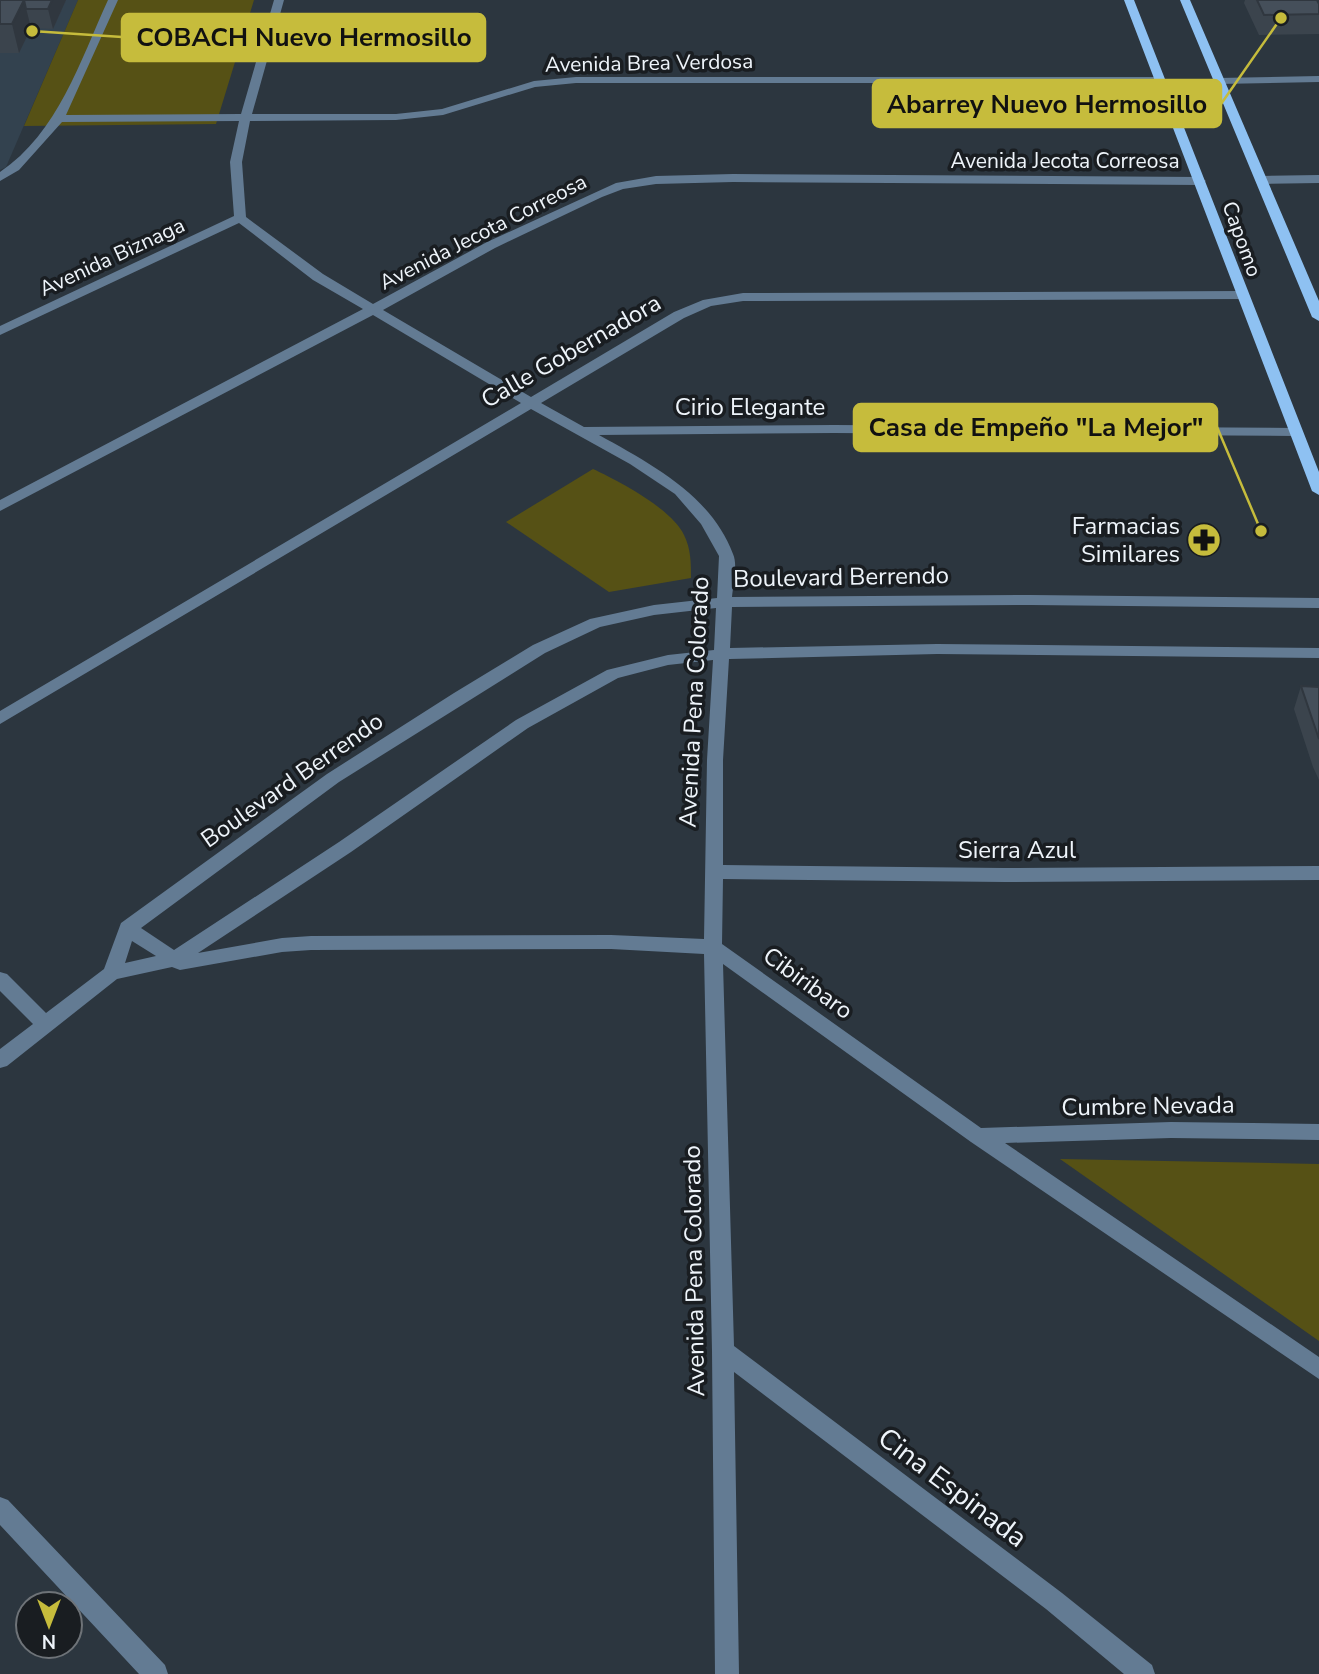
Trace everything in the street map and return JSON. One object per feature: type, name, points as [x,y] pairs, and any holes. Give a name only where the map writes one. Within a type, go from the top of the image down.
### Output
[{"type":"main road","name":"Capomo","points":[[1129,0],[1319,491]]},
{"type":"main road","name":"Capomo","points":[[1185,0],[1261,180],[1314,294],[1319,317]]},
{"type":"street","points":[[0,177],[15,167],[59,119],[113,0]]},
{"type":"street","points":[[240,218],[236,162],[245,119],[279,0]]},
{"type":"street","points":[[1218,81],[1319,79]]},
{"type":"street","name":"Avenida Brea Verdosa","points":[[59,119],[396,117],[443,112],[534,84],[576,80],[1160,80]]},
{"type":"street","points":[[1261,180],[1319,178]]},
{"type":"street","name":"Avenida Jecota Correosa","points":[[0,506],[491,245],[620,186],[656,180],[1200,181]]},
{"type":"street","name":"Avenida Pena Colorado","points":[[240,218],[318,276],[529,402],[635,461],[680,491],[707,522],[727,556],[715,760],[713,947],[723,1351],[727,1674]]},
{"type":"street","name":"Avenida Biznaga","points":[[0,331],[240,218]]},
{"type":"street","name":"Calle Gobernadora","points":[[0,718],[529,402],[678,315],[708,303],[743,297],[1242,295]]},
{"type":"street","name":"Cirio Elegante","points":[[583,431],[834,429],[1295,432]]},
{"type":"street","name":"Boulevard Berrendo","points":[[127,928],[333,778],[539,649],[596,623],[654,610],[726,602],[1045,600],[1319,603]]},
{"type":"street","points":[[0,1060],[112,974],[173,960],[345,847],[522,724],[613,674],[668,660],[723,654],[937,649],[1319,653]]},
{"type":"street","name":"Sierra Azul","points":[[714,872],[1004,876],[1319,873]]},
{"type":"street","points":[[112,974],[127,928],[180,963],[282,945],[311,943],[611,942],[713,947]]},
{"type":"street","name":"Cibiribaro","points":[[713,947],[978,1136],[1319,1369]]},
{"type":"street","points":[[0,979],[46,1025]]},
{"type":"street","name":"Cumbre Nevada","points":[[978,1136],[1171,1130],[1319,1132]]},
{"type":"street","name":"Cina Espinada","points":[[723,1351],[1055,1601],[1143,1674]]},
{"type":"street","points":[[0,1508],[156,1674]]},
{"type":"shaded area","points":[[0,0],[78,0],[6,167],[0,170]]},
{"type":"shaded area","points":[[78,0],[254,0],[216,124],[24,126]]},
{"type":"shaded area","points":[[593,469],[644,497],[678,525],[688,546],[691,578],[609,592],[506,522]]},
{"type":"shaded area","points":[[1060,1159],[1319,1164],[1319,1341]]},
{"type":"building","points":[[0,0],[24,0],[12,24],[0,24]]},
{"type":"building","points":[[24,0],[52,0],[48,9],[26,9]]},
{"type":"building","points":[[1257,0],[1317,0],[1319,14],[1264,15]]},
{"type":"building","points":[[1301,686],[1319,687],[1319,739]]},
{"type":"place","name":"Abarrey Nuevo Hermosillo","points":[[1281,18]]},
{"type":"place","name":"COBACH Nuevo Hermosillo","points":[[32,31]]},
{"type":"place","name":"Casa de Empeño \"La Mejor\"","points":[[1261,531]]},
{"type":"place","name":"Farmacias Similares","points":[[1204,540]]}]
